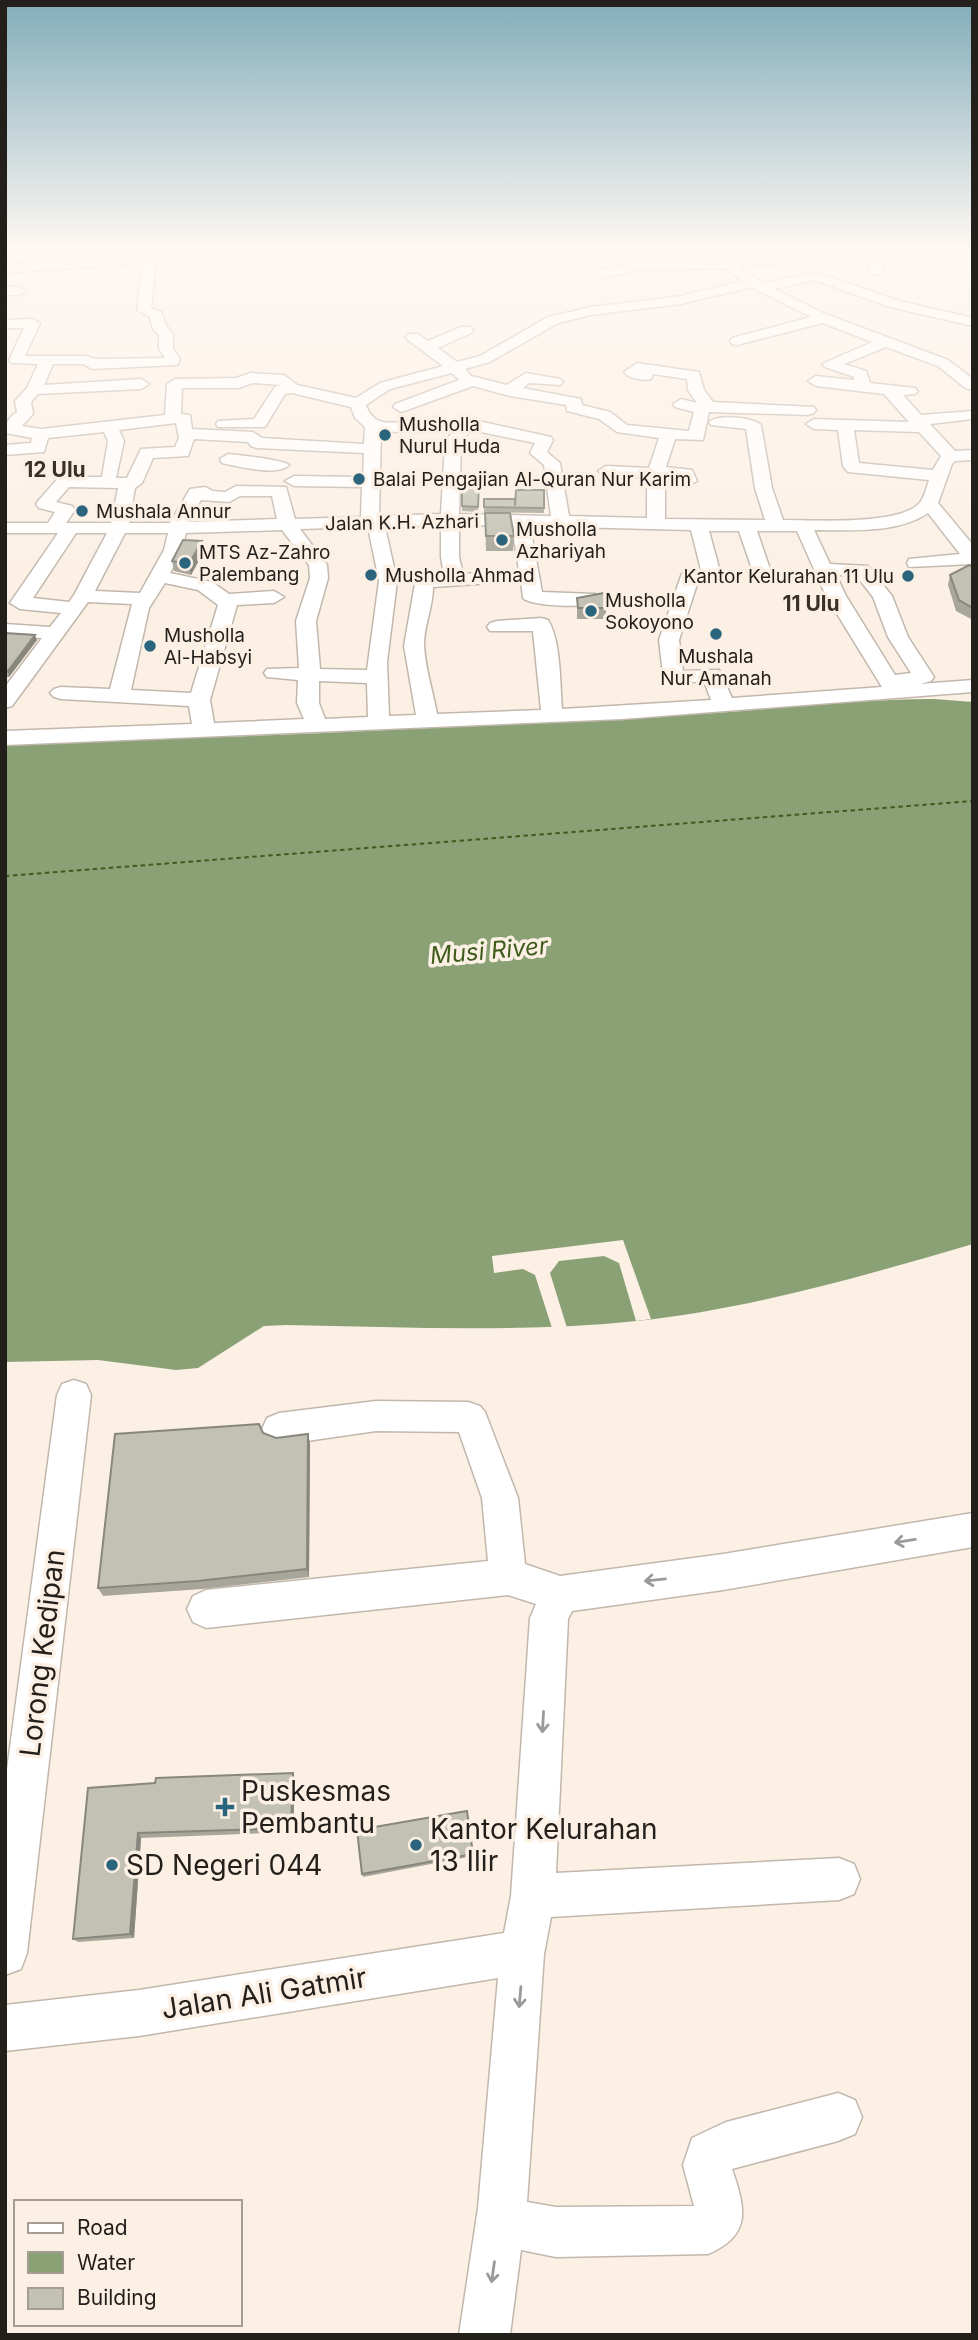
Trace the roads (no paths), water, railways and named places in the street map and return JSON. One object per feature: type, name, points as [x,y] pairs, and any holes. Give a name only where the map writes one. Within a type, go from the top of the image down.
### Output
[{"type":"street","points":[[17,357],[16,360],[86,360],[92,364],[172,362],[170,357]]},
{"type":"street","points":[[438,357],[450,369],[471,381],[575,402],[573,408],[604,415],[619,428],[666,441]]},
{"type":"street","points":[[259,424],[280,390],[292,388],[359,404],[385,386],[488,357]]},
{"type":"street","points":[[847,357],[830,364],[861,374],[862,384]]},
{"type":"street","points":[[924,357],[947,365],[973,386]]},
{"type":"street","points":[[48,360],[34,390],[24,401],[25,414],[16,419],[12,431],[41,434],[119,406],[141,384]]},
{"type":"street","points":[[623,444],[697,437],[703,412],[694,375],[637,368],[632,372],[646,376]]},
{"type":"street","points":[[173,419],[175,384],[238,383],[251,378],[287,380],[292,388]]},
{"type":"street","points":[[510,391],[526,378],[555,382]]},
{"type":"street","points":[[401,407],[471,381]]},
{"type":"street","points":[[816,381],[862,384],[870,389],[910,391]]},
{"type":"street","points":[[34,390],[184,419],[184,433],[188,434],[253,437],[257,443],[271,443],[373,465]]},
{"type":"street","points":[[889,390],[951,456]]},
{"type":"street","points":[[173,397],[208,396]]},
{"type":"street","points":[[359,404],[363,418],[373,426],[416,428]]},
{"type":"street","points":[[681,404],[753,425],[757,459],[762,469],[769,510],[776,525]]},
{"type":"street","points":[[5,407],[46,407]]},
{"type":"street","points":[[703,412],[811,417],[845,425],[920,424],[969,415]]},
{"type":"street","points":[[94,414],[116,441],[109,475]]},
{"type":"street","points":[[209,435],[214,424],[259,424],[276,427],[271,443],[287,486],[287,525],[318,565],[319,578],[306,621],[305,674],[299,702]]},
{"type":"street","points":[[455,580],[450,557],[451,454],[453,442],[465,426],[474,425],[544,439],[538,453],[552,463],[550,480],[560,507],[560,522]]},
{"type":"street","points":[[845,425],[851,466],[854,468],[939,476]]},
{"type":"street","points":[[373,426],[373,520],[388,581],[382,607],[377,677],[379,724]]},
{"type":"street","points":[[5,450],[34,450],[38,448],[41,434]]},
{"type":"street","points":[[146,599],[20,603],[69,528],[66,510],[45,505],[69,477],[133,483],[148,449],[181,452],[188,434]]},
{"type":"street","points":[[655,530],[656,472],[666,441]]},
{"type":"street","points":[[973,455],[951,456],[944,462],[929,504],[942,516],[973,558]]},
{"type":"street","points":[[321,458],[344,458],[355,463],[373,465]]},
{"type":"street","points":[[228,459],[245,460],[248,464],[281,465]]},
{"type":"street","points":[[119,695],[139,608],[173,550],[177,528],[196,493],[205,492],[206,496],[229,498],[236,491],[287,486],[373,465]]},
{"type":"street","points":[[606,471],[686,474],[688,481]]},
{"type":"street","points":[[5,702],[78,602],[103,516],[122,501],[128,483]]},
{"type":"street","name":"Jalan K.H. Azhari","points":[[5,528],[69,528],[103,516],[177,528],[452,519],[624,523],[655,530],[699,525],[803,526],[899,520],[919,512],[929,504]]},
{"type":"street","points":[[520,522],[537,623]]},
{"type":"street","points":[[699,525],[712,575],[690,576],[669,640],[673,674],[680,677],[712,674],[724,705]]},
{"type":"street","points":[[746,526],[762,572]]},
{"type":"street","points":[[803,526],[836,596],[893,686]]},
{"type":"street","points":[[916,563],[973,558]]},
{"type":"street","points":[[823,569],[861,570],[898,637],[924,677],[893,686]]},
{"type":"street","points":[[428,721],[414,646],[415,631],[423,604],[423,584],[426,581],[529,575]]},
{"type":"street","points":[[157,577],[196,583],[228,604],[199,700],[204,730]]},
{"type":"street","points":[[836,596],[909,596]]},
{"type":"street","points":[[225,600],[274,597]]},
{"type":"street","points":[[535,599],[595,600]]},
{"type":"street","points":[[496,627],[537,623],[542,626],[552,716]]},
{"type":"street","points":[[5,630],[56,633]]},
{"type":"street","points":[[301,652],[308,703],[318,727]]},
{"type":"street","points":[[274,673],[377,677]]},
{"type":"street","points":[[5,738],[552,716],[724,705],[893,686],[973,686]]},
{"type":"street","points":[[61,693],[199,700]]},
{"type":"street","name":"Lorong Kedipan","points":[[5,1953],[74,1395]]},
{"type":"street","points":[[279,1429],[376,1416],[468,1417],[473,1423],[499,1499],[508,1577]]},
{"type":"street","points":[[206,1609],[508,1577],[560,1594],[723,1572],[973,1530]]},
{"type":"street","points":[[484,2335],[500,2222],[523,1954],[533,1896],[549,1618],[560,1594]]},
{"type":"street","points":[[533,1896],[839,1879]]},
{"type":"street","name":"Jalan Ali Gatmir","points":[[5,2028],[139,2013],[486,1957],[523,1954]]},
{"type":"street","points":[[500,2222],[556,2232],[708,2229],[717,2221],[719,2203],[707,2165],[709,2155],[726,2146],[838,2118]]},
{"type":"water","name":"Musi River","points":[[934,699],[973,702],[973,1244],[764,1300],[679,1316],[550,1327],[264,1326],[198,1368],[176,1370],[98,1360],[5,1362],[5,743],[441,727]]},
{"type":"place","name":"Musholla Nurul Huda","points":[[385,435]]},
{"type":"place","name":"Balai Pengajian Al-Quran Nur Karim","points":[[359,479]]},
{"type":"place","name":"Mushala Annur","points":[[82,511]]},
{"type":"place","name":"Musholla Azhariyah","points":[[502,540]]},
{"type":"place","name":"MTS Az-Zahro Palembang","points":[[185,563]]},
{"type":"place","name":"Musholla Ahmad","points":[[371,575]]},
{"type":"place","name":"Kantor Kelurahan 11 Ulu","points":[[908,576]]},
{"type":"place","name":"Musholla Sokoyono","points":[[591,611]]},
{"type":"place","name":"Mushala Nur Amanah","points":[[716,634]]},
{"type":"place","name":"Musholla Al-Habsyi","points":[[150,646]]},
{"type":"place","name":"Puskesmas Pembantu","points":[[225,1807]]},
{"type":"place","name":"Kantor Kelurahan 13 Ilir","points":[[416,1845]]},
{"type":"place","name":"SD Negeri 044","points":[[112,1865]]},
{"type":"district","name":"12 Ulu","points":[[55,470]]},
{"type":"district","name":"11 Ulu","points":[[811,604]]}]
